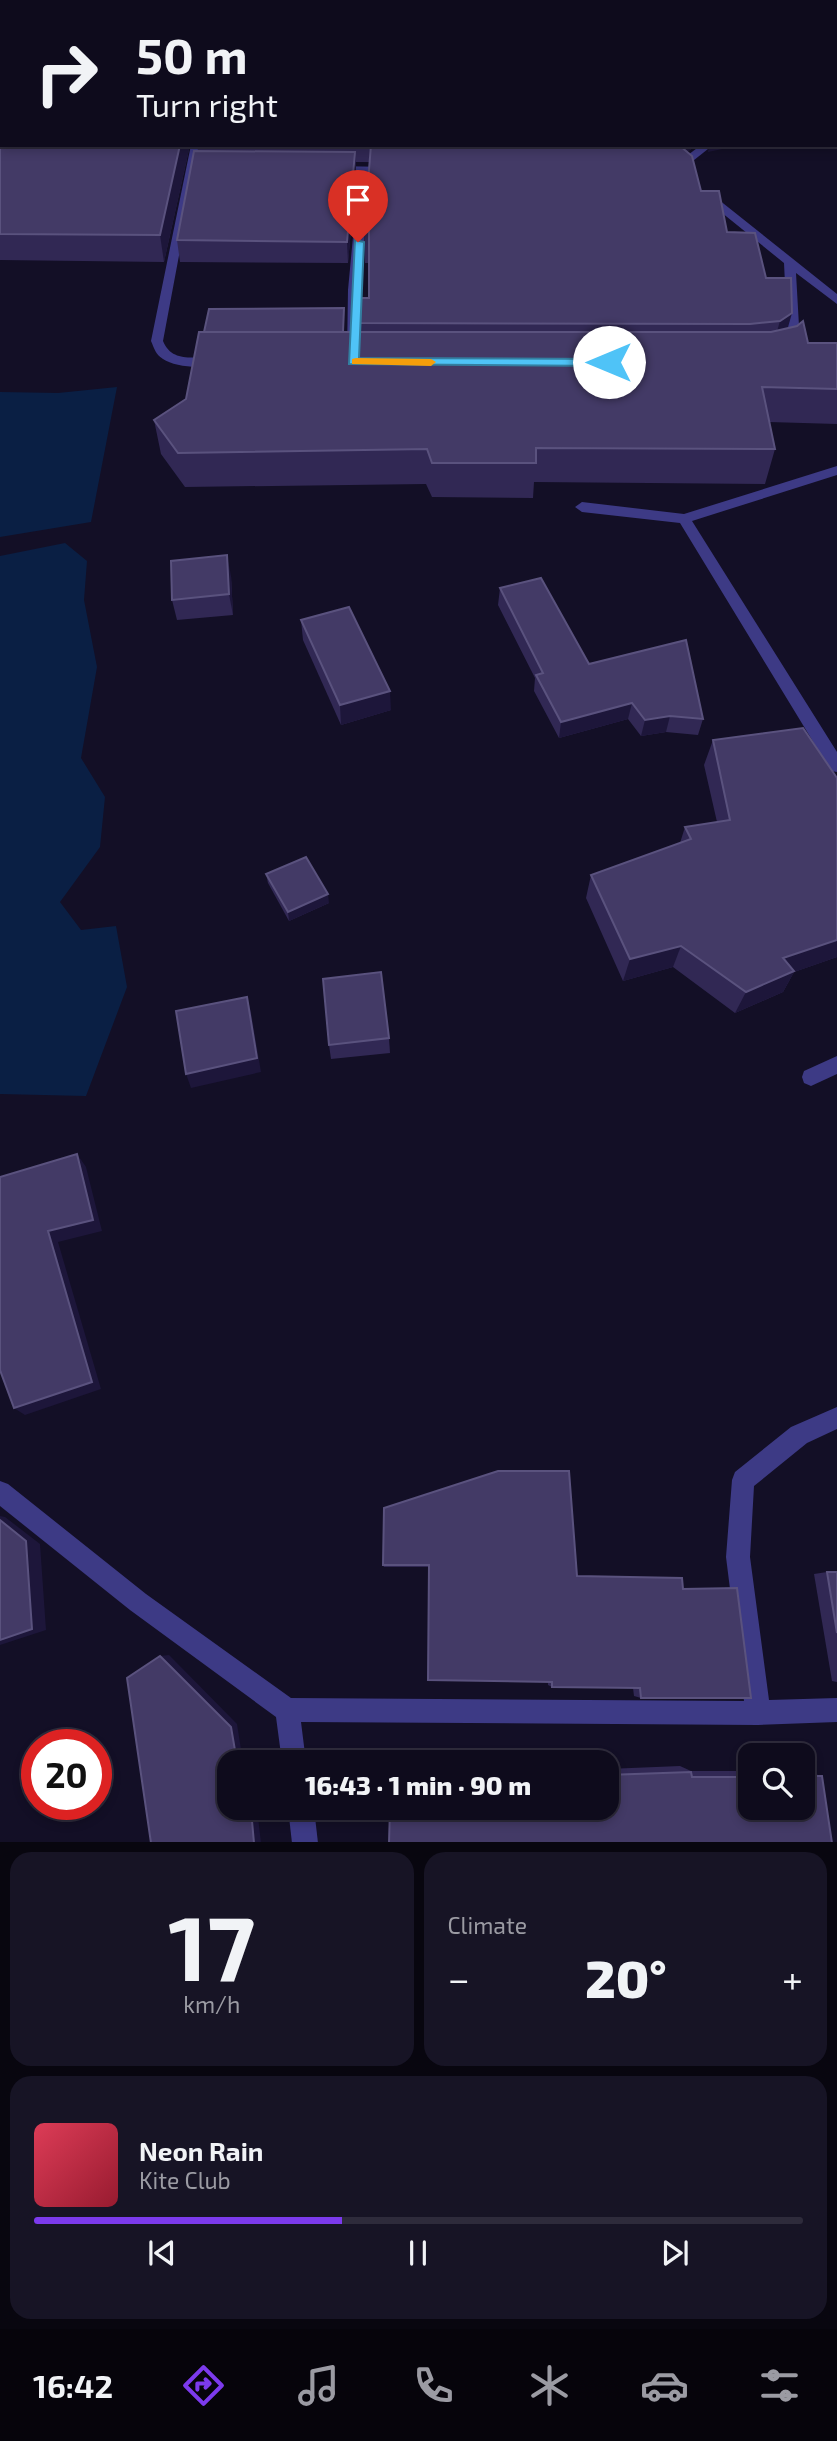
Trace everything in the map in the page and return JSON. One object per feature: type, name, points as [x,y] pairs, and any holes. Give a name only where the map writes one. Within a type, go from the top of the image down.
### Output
[{"type":"street","points":[[195,147],[157,341],[159,352],[174,359],[234,361]]},
{"type":"street","points":[[684,177],[706,147]]},
{"type":"street","points":[[190,167],[230,168]]},
{"type":"street","points":[[324,169],[405,170]]},
{"type":"street","points":[[661,169],[684,177],[837,300]]},
{"type":"street","points":[[351,361],[354,290],[365,170]]},
{"type":"street","points":[[775,359],[788,353],[792,347],[790,263]]},
{"type":"street","points":[[582,507],[684,519],[837,470]]},
{"type":"street","points":[[684,519],[837,766]]},
{"type":"street","points":[[811,1077],[837,1065]]},
{"type":"street","points":[[758,1713],[738,1557],[743,1480],[799,1435],[837,1418]]},
{"type":"street","points":[[0,1492],[138,1602],[287,1710],[758,1713],[837,1710]]},
{"type":"street","points":[[287,1710],[292,1750]]},
{"type":"street","points":[[302,1820],[305,1842]]},
{"type":"water","points":[[117,387],[91,522],[0,537],[0,392],[58,393]]},
{"type":"water","points":[[65,543],[87,561],[84,600],[97,667],[81,758],[105,797],[100,847],[60,902],[81,930],[116,926],[127,987],[86,1096],[0,1094],[0,556]]},
{"type":"building","points":[[0,147],[180,147],[160,235],[0,234]]},
{"type":"building","points":[[371,147],[681,147],[692,156],[701,191],[719,191],[727,232],[755,233],[766,278],[791,278],[792,313],[780,321],[750,324],[360,323],[361,298],[369,298],[369,232],[364,232]]},
{"type":"building","points":[[194,151],[355,152],[347,242],[177,240]]},
{"type":"building","points":[[344,308],[343,332],[204,332],[209,309]]},
{"type":"building","points":[[803,321],[808,343],[837,343],[837,389],[762,387],[775,449],[536,448],[536,463],[432,463],[427,449],[178,453],[154,420],[186,399],[199,332],[771,332],[797,326]]},
{"type":"building","points":[[227,555],[229,594],[172,600],[171,561]]},
{"type":"building","points":[[541,578],[589,664],[686,640],[703,719],[670,716],[645,720],[632,703],[561,722],[536,675],[543,673],[500,588]]},
{"type":"building","points":[[349,607],[390,691],[340,705],[301,620]]},
{"type":"building","points":[[803,728],[837,778],[837,940],[783,958],[794,971],[746,992],[681,946],[630,959],[591,875],[691,839],[685,827],[730,820],[713,740]]},
{"type":"building","points":[[306,857],[328,894],[288,912],[266,874]]},
{"type":"building","points":[[381,972],[389,1038],[329,1045],[323,979]]},
{"type":"building","points":[[247,997],[257,1058],[186,1074],[176,1011]]},
{"type":"building","points":[[77,1154],[93,1220],[48,1231],[92,1382],[14,1408],[0,1370],[0,1177]]},
{"type":"building","points":[[498,1471],[569,1471],[577,1576],[682,1578],[683,1589],[737,1588],[751,1698],[641,1698],[640,1688],[552,1687],[552,1682],[428,1680],[429,1565],[383,1565],[384,1508]]},
{"type":"building","points":[[0,1520],[26,1541],[32,1629],[0,1640]]},
{"type":"building","points":[[827,1572],[837,1572],[837,1633]]},
{"type":"building","points":[[160,1656],[231,1727],[235,1750],[217,1750],[217,1820],[252,1820],[254,1842],[151,1842],[127,1678]]},
{"type":"building","points":[[691,1772],[692,1777],[738,1777],[738,1820],[815,1820],[815,1776],[822,1776],[832,1842],[389,1842],[390,1820],[619,1820],[619,1775]]},
{"type":"slow traffic","points":[[356,361],[431,362]]},
{"type":"route","points":[[358,242],[352,332],[353,361],[609,362]]}]
